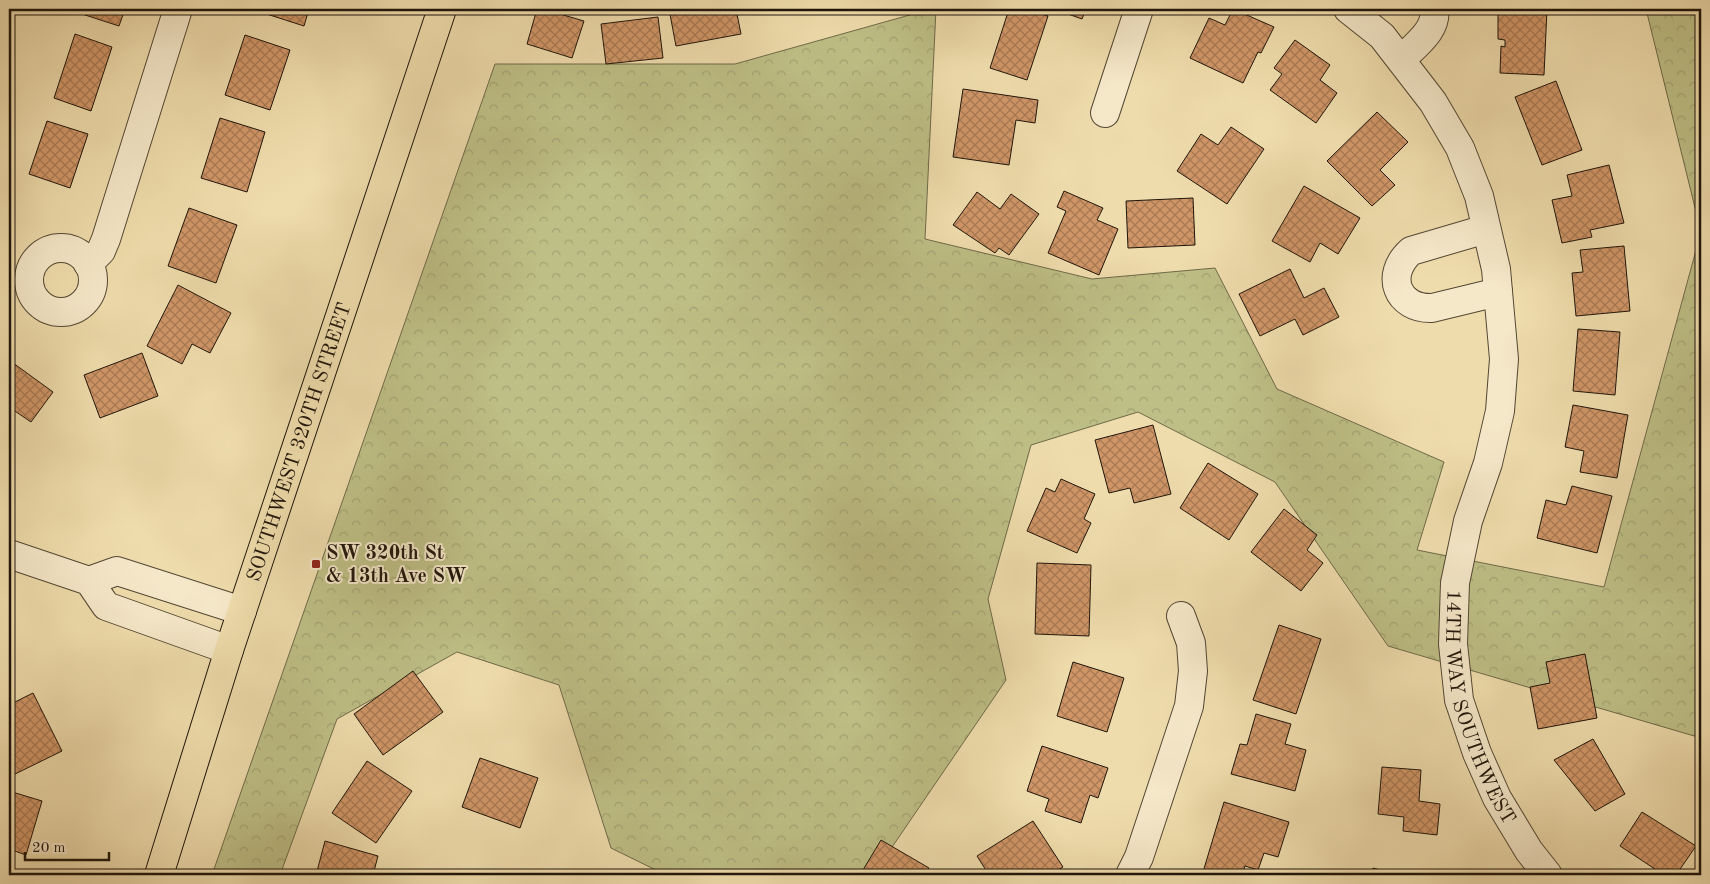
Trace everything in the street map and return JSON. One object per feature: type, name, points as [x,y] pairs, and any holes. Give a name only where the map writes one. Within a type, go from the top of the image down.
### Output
[{"type":"main road","name":"SOUTHWEST 320TH STREET","points":[[159,875],[229,650],[442,9]]},
{"type":"street","points":[[88,264],[101,251],[106,239],[178,9]]},
{"type":"street","points":[[1105,113],[1139,9]]},
{"type":"street","points":[[1401,60],[1429,32],[1434,23],[1434,9]]},
{"type":"street","name":"14TH WAY SOUTHWEST","points":[[1359,12],[1382,36],[1433,102],[1460,148],[1479,196],[1496,269],[1504,359],[1500,411],[1488,464],[1468,521],[1455,582],[1453,644],[1459,700],[1477,753],[1497,798],[1529,851],[1548,875]]},
{"type":"street","points":[[1486,230],[1411,252],[1402,259],[1398,268],[1396,278],[1398,289],[1403,298],[1412,305],[1422,308],[1432,308],[1498,292]]},
{"type":"street","points":[[9,554],[89,581],[106,606],[229,650]]},
{"type":"street","points":[[89,581],[117,571],[242,611]]},
{"type":"street","points":[[1130,875],[1139,857],[1189,706],[1193,671],[1191,643],[1182,616]]},
{"type":"green space","points":[[936,9],[925,239],[1092,279],[1215,268],[1277,389],[1444,462],[1417,550],[1604,587],[1701,232],[1701,738],[1388,646],[1275,482],[1138,412],[1031,445],[988,599],[1006,680],[873,875],[666,875],[611,848],[559,685],[457,652],[337,719],[280,875],[212,875],[495,64],[735,64]]},
{"type":"green space","points":[[1646,9],[1701,9],[1701,232]]},
{"type":"building","points":[[83,9],[125,9],[119,26],[82,14]]},
{"type":"building","points":[[251,9],[309,9],[304,26]]},
{"type":"building","points":[[537,9],[584,21],[572,58],[527,44]]},
{"type":"building","points":[[669,9],[736,9],[741,34],[676,46]]},
{"type":"building","points":[[850,9],[878,9],[851,13]]},
{"type":"building","points":[[1009,9],[1026,9],[1048,16],[1027,80],[990,68]]},
{"type":"building","points":[[1054,9],[1086,9],[1082,19]]},
{"type":"building","points":[[1233,9],[1274,27],[1261,53],[1258,52],[1243,83],[1190,58],[1209,18],[1225,25]]},
{"type":"building","points":[[1498,9],[1547,9],[1544,75],[1500,73],[1501,46],[1505,47],[1505,40],[1498,39]]},
{"type":"building","points":[[658,17],[663,58],[606,64],[601,24]]},
{"type":"building","points":[[75,34],[112,47],[91,111],[54,98]]},
{"type":"building","points":[[245,35],[290,50],[270,110],[225,95]]},
{"type":"building","points":[[1295,40],[1330,65],[1320,80],[1337,93],[1316,123],[1270,90],[1282,74],[1274,68]]},
{"type":"building","points":[[1556,81],[1582,150],[1542,165],[1515,97]]},
{"type":"building","points":[[963,89],[1038,100],[1035,123],[1016,120],[1009,165],[953,157]]},
{"type":"building","points":[[1377,112],[1408,142],[1380,170],[1395,185],[1372,206],[1327,161]]},
{"type":"building","points":[[220,118],[265,132],[247,192],[201,178]]},
{"type":"building","points":[[47,121],[88,134],[70,188],[29,174]]},
{"type":"building","points":[[1231,127],[1264,149],[1227,204],[1177,171],[1201,134],[1218,145]]},
{"type":"building","points":[[1609,165],[1624,223],[1590,230],[1592,237],[1562,243],[1552,200],[1572,196],[1567,175]]},
{"type":"building","points":[[1304,186],[1360,218],[1338,254],[1320,243],[1310,262],[1272,241]]},
{"type":"building","points":[[1064,191],[1103,208],[1097,220],[1118,229],[1099,275],[1048,253],[1066,211],[1057,207]]},
{"type":"building","points":[[977,192],[1000,209],[1011,194],[1039,214],[1009,255],[999,248],[995,253],[953,225]]},
{"type":"building","points":[[1193,198],[1195,245],[1128,248],[1126,201]]},
{"type":"building","points":[[189,208],[237,225],[216,283],[168,266]]},
{"type":"building","points":[[1624,246],[1630,311],[1576,316],[1572,273],[1583,272],[1580,250]]},
{"type":"building","points":[[1290,269],[1304,298],[1324,288],[1339,317],[1303,335],[1295,319],[1260,336],[1239,294]]},
{"type":"building","points":[[178,285],[231,313],[210,353],[192,344],[182,364],[147,346]]},
{"type":"building","points":[[1578,329],[1620,332],[1615,395],[1573,391]]},
{"type":"building","points":[[142,353],[158,396],[100,418],[84,375]]},
{"type":"building","points":[[9,360],[53,392],[31,422],[9,407]]},
{"type":"building","points":[[1573,405],[1628,415],[1617,478],[1580,472],[1584,451],[1565,447]]},
{"type":"building","points":[[1153,425],[1171,494],[1134,503],[1130,488],[1109,493],[1095,440]]},
{"type":"building","points":[[1208,463],[1258,494],[1229,540],[1180,508]]},
{"type":"building","points":[[1061,479],[1095,494],[1084,519],[1091,523],[1077,553],[1027,531],[1046,488],[1055,492]]},
{"type":"building","points":[[1572,486],[1612,496],[1597,553],[1537,538],[1546,500],[1566,505]]},
{"type":"building","points":[[1284,509],[1317,535],[1307,550],[1323,563],[1301,591],[1251,552]]},
{"type":"building","points":[[1037,563],[1091,565],[1089,636],[1035,634]]},
{"type":"building","points":[[1279,625],[1321,639],[1296,714],[1253,700]]},
{"type":"building","points":[[1585,654],[1597,718],[1538,729],[1530,687],[1550,683],[1546,662]]},
{"type":"building","points":[[1073,662],[1124,678],[1107,732],[1057,716]]},
{"type":"building","points":[[413,671],[443,712],[383,755],[354,714]]},
{"type":"building","points":[[33,693],[62,751],[13,775],[9,767],[9,705]]},
{"type":"building","points":[[1256,714],[1291,724],[1285,744],[1306,750],[1295,791],[1231,774],[1240,744],[1247,745]]},
{"type":"building","points":[[1593,739],[1625,794],[1595,811],[1554,760]]},
{"type":"building","points":[[1042,746],[1108,768],[1098,798],[1090,795],[1081,823],[1045,811],[1049,799],[1027,791]]},
{"type":"building","points":[[480,758],[538,778],[520,828],[462,807]]},
{"type":"building","points":[[367,761],[412,791],[376,843],[332,813]]},
{"type":"building","points":[[1382,767],[1421,770],[1419,801],[1440,804],[1437,835],[1403,831],[1404,817],[1378,814]]},
{"type":"building","points":[[9,791],[42,801],[26,855],[9,849]]},
{"type":"building","points":[[1224,802],[1289,822],[1278,857],[1264,853],[1258,870],[1245,866],[1242,875],[1213,875],[1203,872]]},
{"type":"building","points":[[1642,812],[1696,846],[1676,875],[1664,875],[1620,846]]},
{"type":"building","points":[[1033,821],[1063,867],[1050,875],[989,875],[977,856]]},
{"type":"building","points":[[881,840],[929,868],[924,875],[860,875]]},
{"type":"building","points":[[325,841],[378,856],[373,875],[316,875]]},
{"type":"building","points":[[1373,868],[1399,875],[1371,875]]},
{"type":"place","name":"SW 320th St & 13th Ave SW","points":[[316,564]]}]
